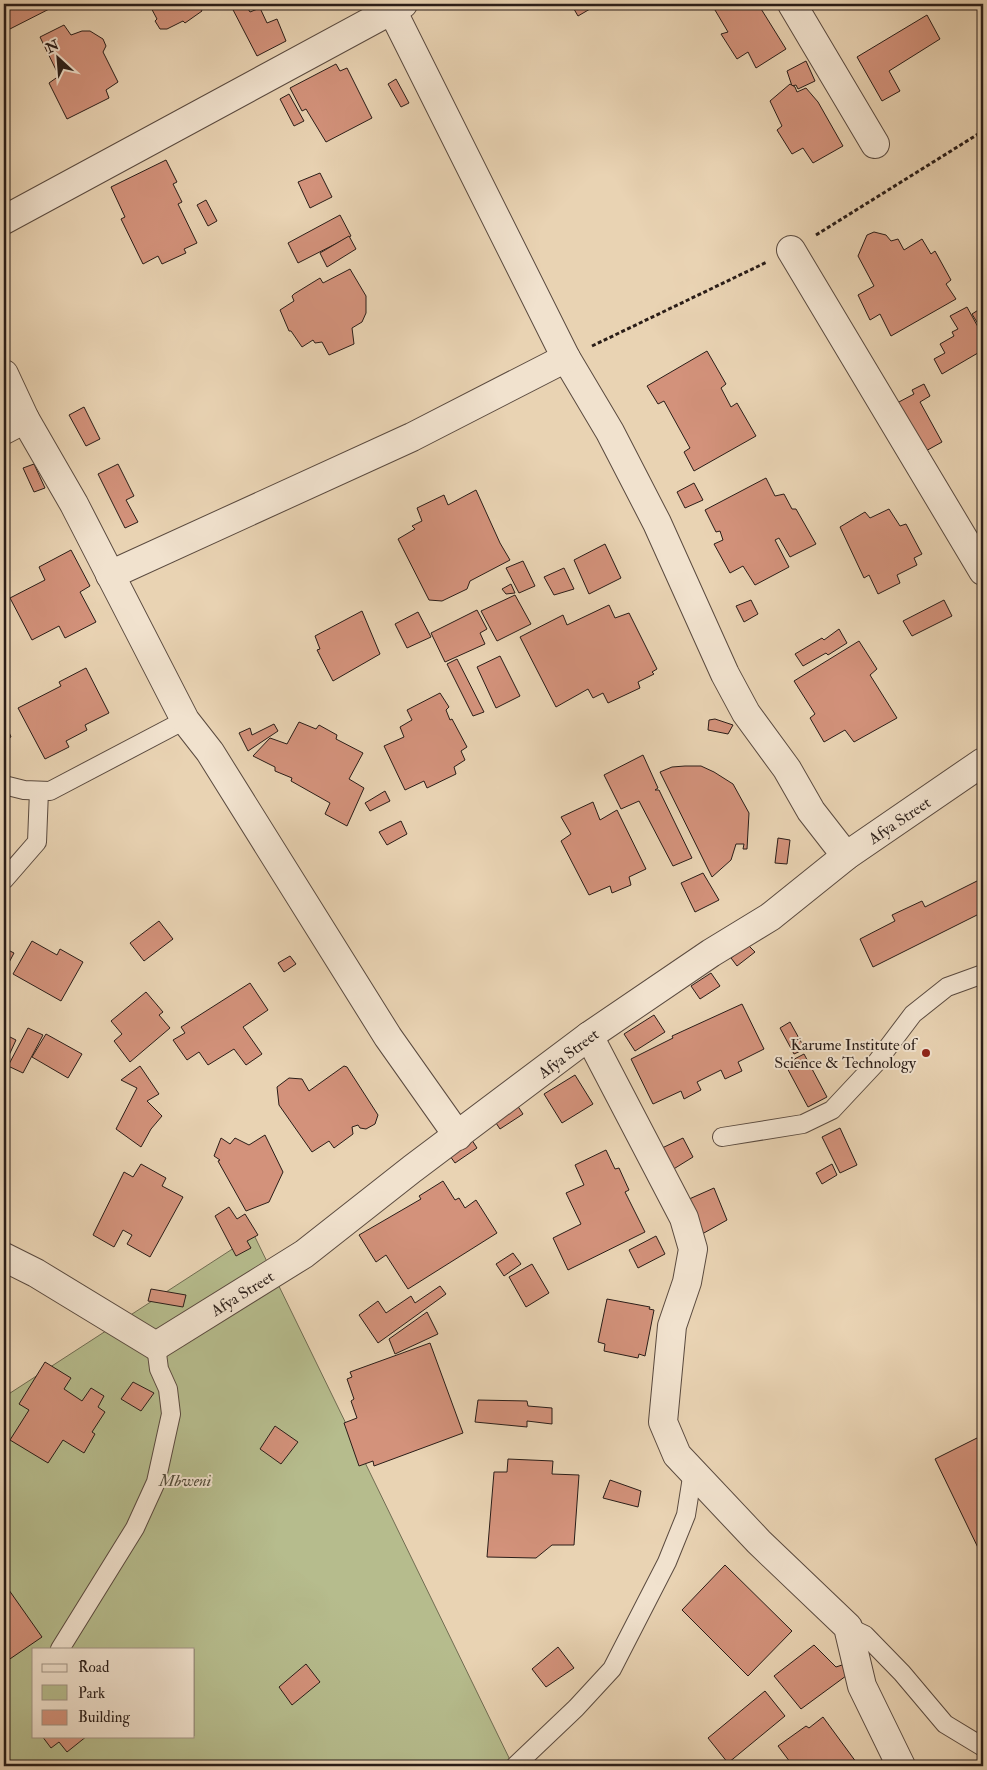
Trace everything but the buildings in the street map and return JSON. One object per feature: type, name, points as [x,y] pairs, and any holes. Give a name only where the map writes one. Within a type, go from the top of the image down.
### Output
[{"type":"street","points":[[792,4],[875,144]]},
{"type":"street","points":[[4,220],[394,6],[566,358],[610,432],[657,524],[698,612],[724,674],[738,698],[787,769],[811,811],[846,856]]},
{"type":"street","points":[[791,250],[983,572]]},
{"type":"street","points":[[110,575],[412,437],[566,358]]},
{"type":"street","points":[[4,374],[14,424],[74,504],[185,720],[224,775],[388,1037],[458,1136]]},
{"type":"street","name":"Afya Street","points":[[156,1346],[304,1254],[412,1168],[458,1136],[589,1036],[770,917],[846,856],[983,762]]},
{"type":"street","points":[[589,1036],[684,1218],[693,1249],[687,1282],[672,1326],[663,1422],[677,1454],[758,1542],[848,1627],[862,1686],[901,1766]]},
{"type":"street","points":[[4,1257],[36,1273],[156,1346]]},
{"type":"lane","points":[[4,785],[50,791],[185,720]]},
{"type":"lane","points":[[4,880],[37,842],[39,791]]},
{"type":"lane","points":[[722,1137],[803,1124],[832,1110],[876,1063],[913,1014],[947,988],[983,974]]},
{"type":"lane","points":[[61,1648],[135,1528],[156,1482],[171,1414],[168,1389],[159,1369],[156,1346]]},
{"type":"lane","points":[[515,1766],[576,1708],[612,1669],[667,1562],[686,1515],[693,1471]]},
{"type":"lane","points":[[848,1627],[865,1635],[902,1673],[945,1724],[983,1746]]},
{"type":"green space","name":"Mbweni","points":[[254,1235],[513,1766],[4,1766],[4,1397]]},
{"type":"place","name":"Karume Institute of Science & Technology","points":[[926,1053]]}]
